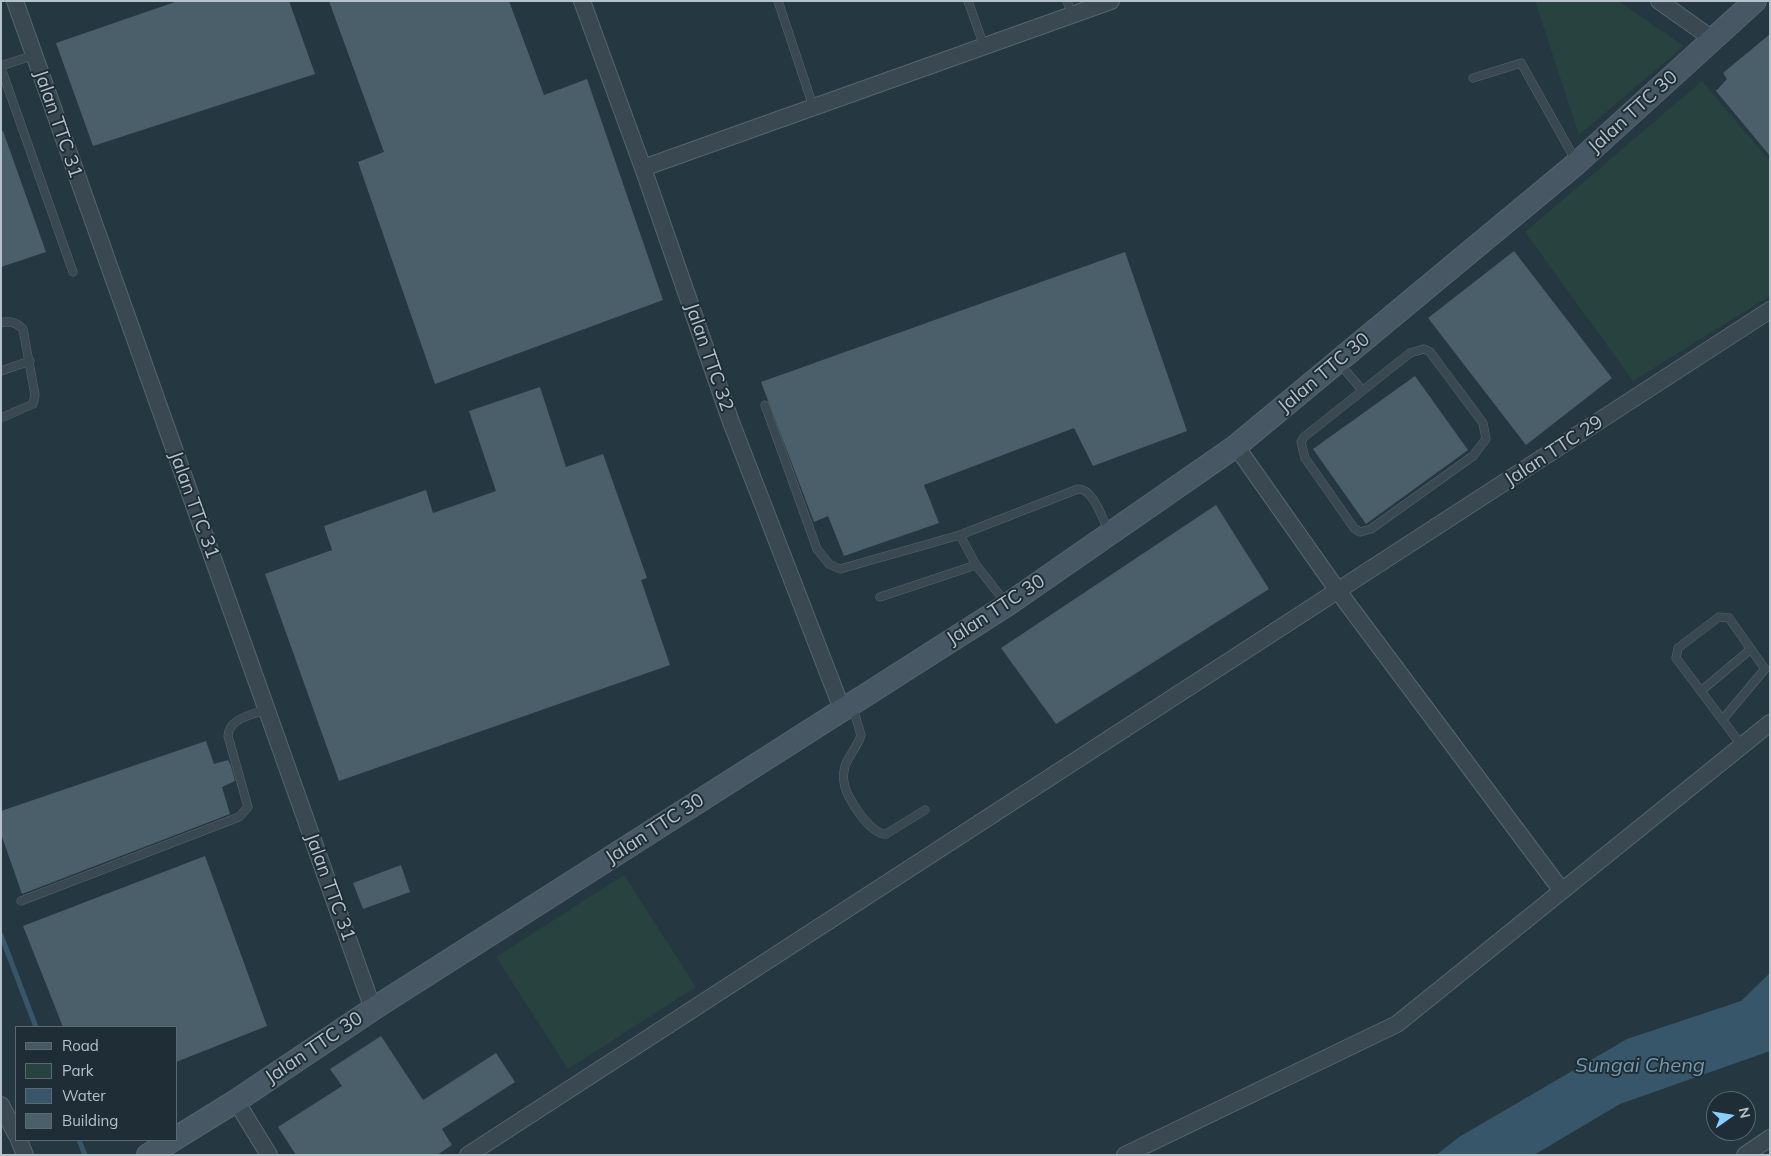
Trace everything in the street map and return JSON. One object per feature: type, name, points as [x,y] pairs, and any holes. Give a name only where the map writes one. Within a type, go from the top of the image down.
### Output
[{"type":"street","name":"Jalan TTC 31","points":[[15,1],[373,1009]]},
{"type":"street","name":"Jalan TTC 32","points":[[582,1],[732,422],[847,706]]},
{"type":"street","points":[[643,168],[984,46],[1070,8],[1111,1]]},
{"type":"street","points":[[1659,1],[1714,40]]},
{"type":"street","name":"Jalan TTC 30","points":[[178,1137],[236,1101],[373,1009],[1007,605],[1236,446],[1577,163],[1755,1]]},
{"type":"street","name":"Jalan TTC 29","points":[[468,1155],[1770,310]]},
{"type":"street","points":[[1236,446],[1338,591],[1562,891]]},
{"type":"street","points":[[1125,1155],[1396,1024],[1770,723]]},
{"type":"street","points":[[236,1101],[269,1155]]},
{"type":"street","points":[[1,1105],[15,1132]]},
{"type":"street","points":[[1745,1155],[1770,1138]]},
{"type":"street","points":[[19,1141],[25,1155]]},
{"type":"street","points":[[148,1155],[171,1141]]},
{"type":"lane","points":[[778,1],[813,106]]},
{"type":"lane","points":[[968,1],[984,46]]},
{"type":"lane","points":[[34,55],[1,67],[73,272]]},
{"type":"lane","points":[[1473,78],[1522,63],[1577,163]]},
{"type":"lane","points":[[1,323],[6,321],[17,324],[23,329],[35,395],[33,404],[1,418]]},
{"type":"lane","points":[[1424,349],[1430,352],[1483,423],[1486,440],[1473,456],[1371,529],[1360,532],[1354,528],[1306,458],[1301,442],[1304,437],[1362,390],[1410,353],[1424,349]]},
{"type":"lane","points":[[1,371],[30,361]]},
{"type":"lane","points":[[1338,362],[1362,390]]},
{"type":"lane","points":[[765,405],[817,549],[829,564],[840,568],[960,536],[1078,489],[1084,489],[1089,493],[1110,534]]},
{"type":"lane","points":[[960,536],[976,565],[1007,605]]},
{"type":"lane","points":[[880,597],[976,565]]},
{"type":"lane","points":[[1722,719],[1764,672],[1764,666],[1729,618],[1724,616],[1719,617],[1678,648],[1676,658],[1742,746]]},
{"type":"lane","points":[[1700,691],[1751,649]]},
{"type":"lane","points":[[847,706],[861,735],[845,766],[844,782],[848,794],[861,815],[874,831],[886,834],[925,810]]},
{"type":"lane","points":[[21,901],[239,818],[248,807],[228,736],[228,728],[234,722],[267,709]]},
{"type":"green space","points":[[1535,1],[1618,1],[1684,46],[1579,135]]},
{"type":"green space","points":[[1702,81],[1770,161],[1770,296],[1633,381],[1525,232]]},
{"type":"green space","points":[[624,875],[696,987],[568,1069],[496,957]]},
{"type":"water","name":"Sungai Cheng","points":[[1770,973],[1770,1051],[1620,1104],[1534,1155],[1436,1155],[1459,1137],[1627,1039],[1741,1001]]},
{"type":"building","points":[[178,1],[289,1],[315,74],[93,146],[56,43]]},
{"type":"building","points":[[329,1],[509,1],[544,95],[587,79],[663,300],[435,384],[358,162],[384,152]]},
{"type":"building","points":[[1770,34],[1770,156],[1716,91],[1727,79],[1723,73]]},
{"type":"building","points":[[1,131],[3,131],[46,252],[1,267]]},
{"type":"building","points":[[1514,251],[1612,378],[1526,445],[1428,318]]},
{"type":"building","points":[[1125,252],[1187,431],[1093,466],[1074,428],[924,485],[939,523],[844,556],[828,516],[814,522],[761,382]]},
{"type":"building","points":[[1415,376],[1468,450],[1366,524],[1313,449]]},
{"type":"building","points":[[540,387],[566,467],[603,454],[647,578],[641,580],[670,665],[339,781],[265,574],[332,550],[324,526],[426,490],[433,513],[496,491],[469,411]]},
{"type":"building","points":[[1216,505],[1269,589],[1056,724],[1001,648]]},
{"type":"building","points":[[206,741],[214,764],[228,760],[231,766],[235,781],[222,787],[230,814],[22,894],[1,834],[1,811]]},
{"type":"building","points":[[205,856],[267,1026],[178,1061],[178,1026],[63,1026],[23,926]]},
{"type":"building","points":[[401,865],[410,892],[363,909],[353,883]]},
{"type":"building","points":[[381,1036],[423,1100],[496,1053],[515,1082],[442,1129],[452,1145],[437,1155],[296,1155],[278,1127],[342,1086],[330,1069]]},
{"type":"waterway","points":[[1,935],[36,1026]]},
{"type":"waterway","points":[[79,1141],[85,1155]]}]
